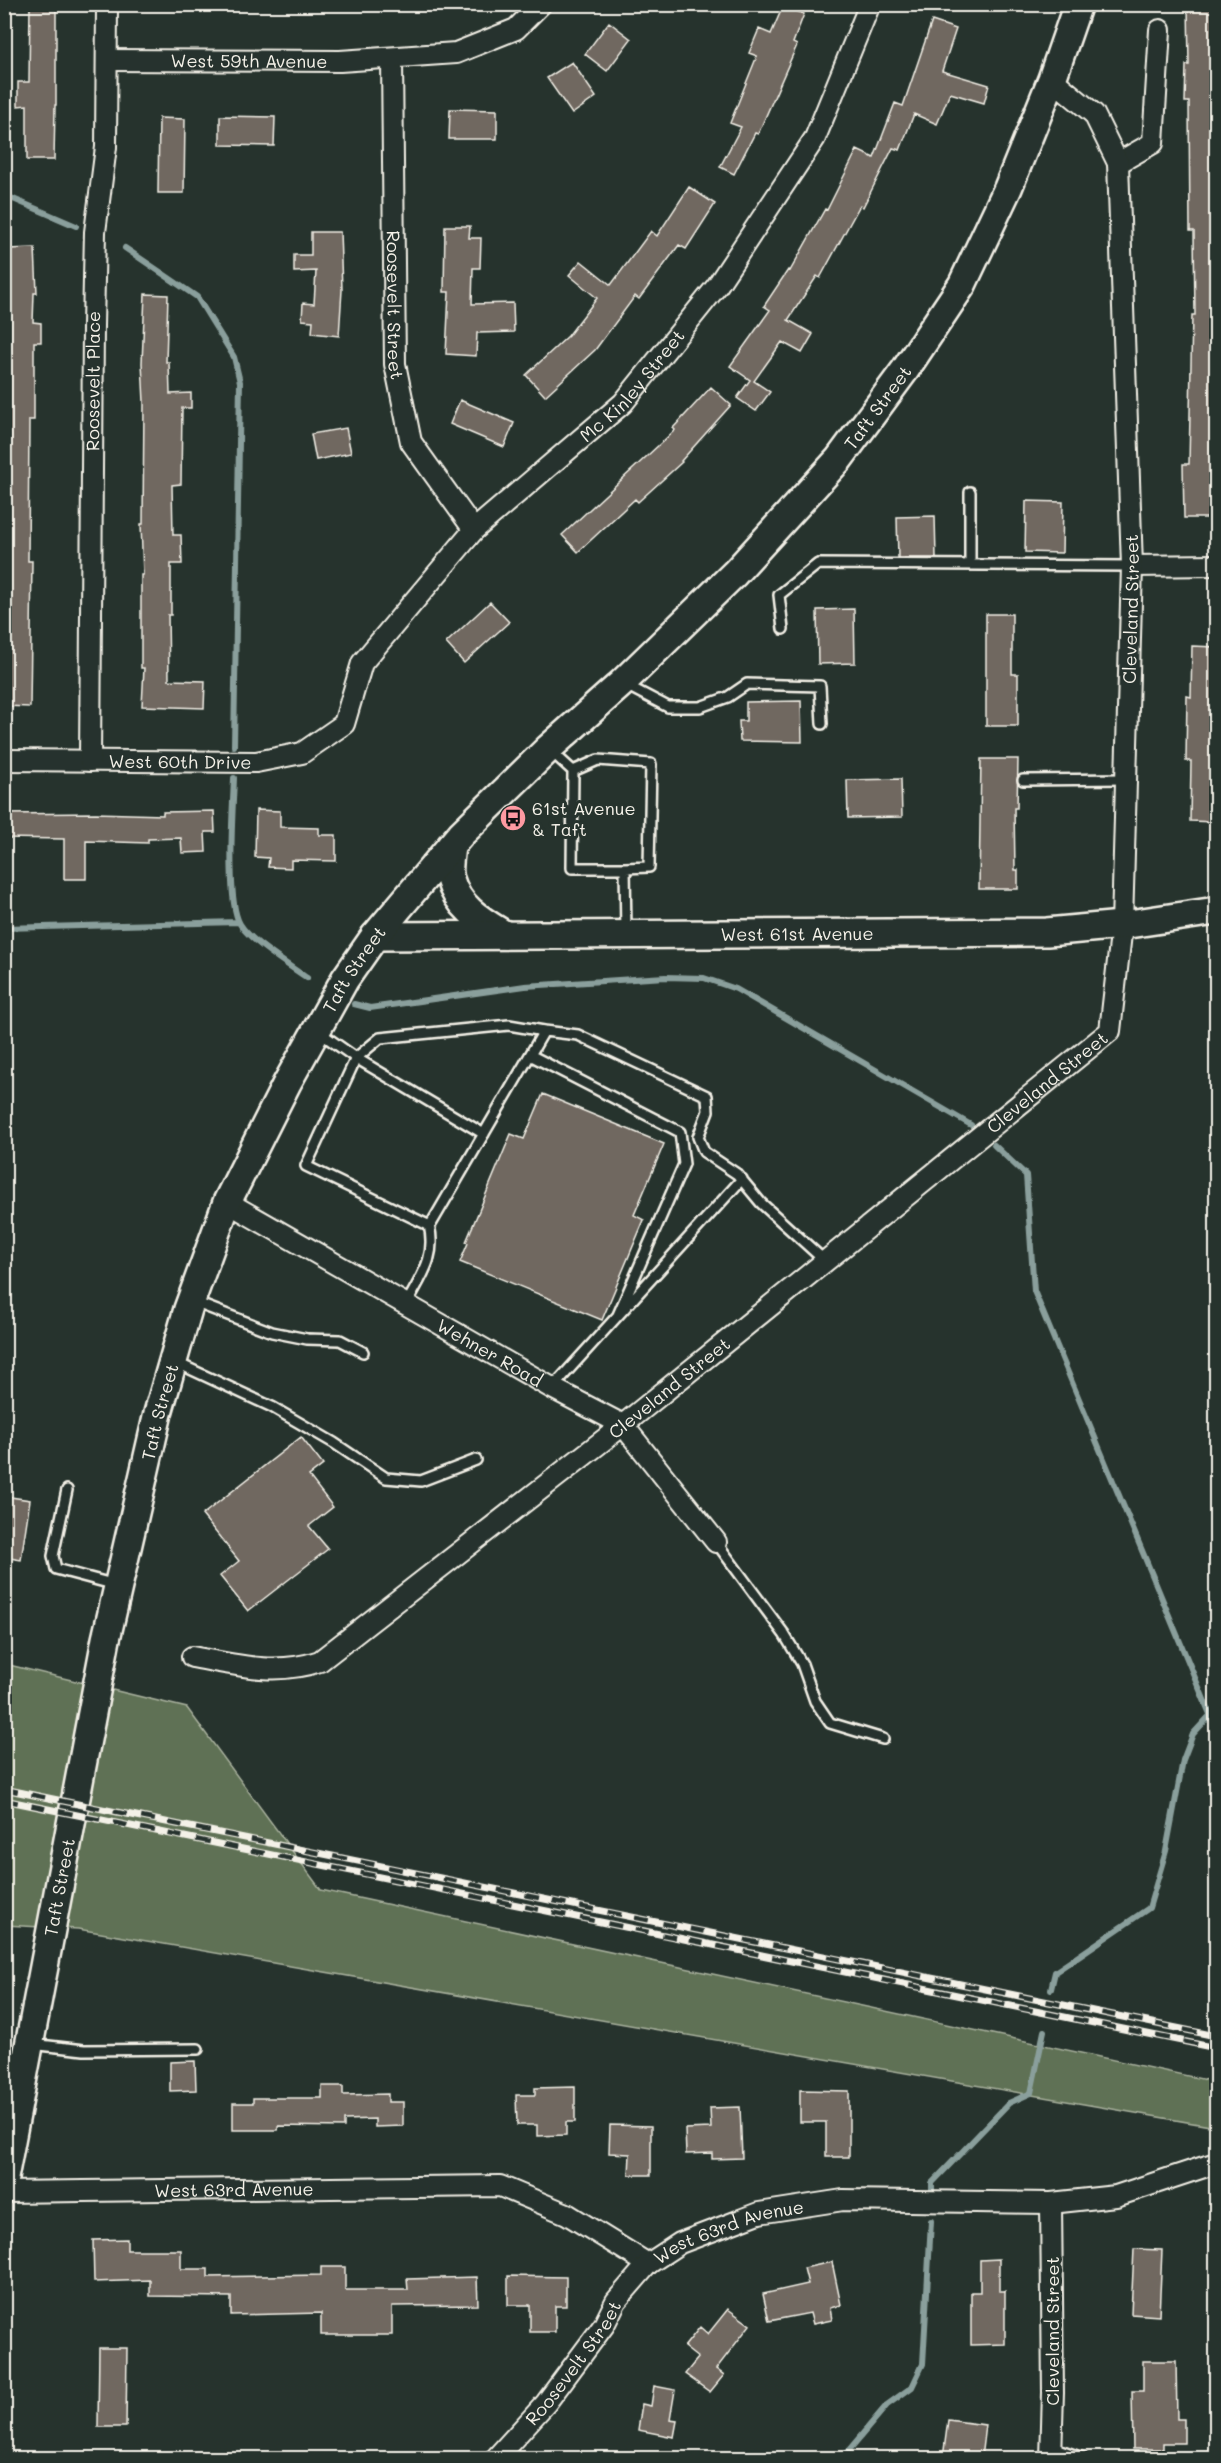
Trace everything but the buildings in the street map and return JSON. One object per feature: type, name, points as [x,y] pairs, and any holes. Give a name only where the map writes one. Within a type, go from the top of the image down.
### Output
[{"type":"main road","name":"Taft Street","points":[[4,2178],[12,2084],[28,2044],[106,1639],[158,1413],[191,1301],[228,1202],[287,1083],[345,979],[375,936],[451,846],[557,741],[622,683],[735,573],[839,459],[905,370],[962,285],[1008,188],[1052,79],[1078,4]]},
{"type":"main road","points":[[451,846],[449,878],[459,900],[474,917],[506,936]]},
{"type":"main road","name":"West 61st Avenue","points":[[375,936],[1047,932],[1122,925],[1216,911]]},
{"type":"street","name":"Roosevelt Place","points":[[90,761],[93,326],[96,232],[106,147],[107,4]]},
{"type":"street","name":"West 59th Avenue","points":[[106,60],[392,59],[456,53],[516,29],[541,4]]},
{"type":"street","name":"Mc Kinley Street","points":[[344,724],[362,663],[474,531],[623,403],[717,286],[815,138],[870,4]]},
{"type":"street","points":[[1118,163],[1153,143],[1160,30]]},
{"type":"street","name":"Roosevelt Street","points":[[392,59],[395,364],[411,442],[474,531]]},
{"type":"street","name":"Cleveland Street","points":[[192,1657],[262,1668],[299,1668],[320,1661],[623,1425],[1110,1031],[1122,925],[1132,566],[1118,163],[1094,114],[1052,79]]},
{"type":"street","points":[[1132,566],[1216,566]]},
{"type":"street","name":"West 60th Drive","points":[[4,760],[256,762],[302,753],[344,724]]},
{"type":"street","name":"Wehner Road","points":[[228,1202],[552,1388],[623,1425],[716,1542]]},
{"type":"street","name":"West 63rd Avenue","points":[[4,2192],[500,2186],[567,2214],[648,2264],[680,2243],[759,2213],[843,2200],[1051,2203],[1116,2196],[1216,2163]]},
{"type":"street","name":"Cleveland Street","points":[[1051,2203],[1051,2453]]},
{"type":"street","name":"Roosevelt Street","points":[[496,2458],[546,2403],[604,2325],[616,2301],[648,2264]]},
{"type":"lane","points":[[970,492],[970,565]]},
{"type":"lane","points":[[783,629],[779,595],[818,564],[1132,566]]},
{"type":"lane","points":[[622,683],[668,707],[700,707],[728,697],[747,684],[820,686],[822,724]]},
{"type":"lane","points":[[557,741],[573,771],[572,868],[649,867],[651,764],[598,760],[573,771]]},
{"type":"lane","points":[[1023,780],[1126,779]]},
{"type":"lane","points":[[625,868],[626,935]]},
{"type":"lane","points":[[429,1225],[306,1166],[356,1058],[380,1038],[509,1025],[578,1035],[707,1096],[708,1111],[698,1137],[704,1152],[737,1174],[761,1203],[825,1261]]},
{"type":"lane","points":[[317,1030],[356,1058],[484,1134]]},
{"type":"lane","points":[[406,1305],[429,1258],[433,1242],[429,1225],[544,1031]]},
{"type":"lane","points":[[530,1055],[680,1132],[684,1164],[618,1315]]},
{"type":"lane","points":[[552,1388],[742,1179]]},
{"type":"lane","points":[[191,1301],[272,1332],[306,1339],[340,1340],[363,1352]]},
{"type":"lane","points":[[173,1362],[272,1407],[334,1443],[387,1478],[422,1481],[476,1460]]},
{"type":"lane","points":[[67,1490],[53,1556],[56,1569],[119,1586]]},
{"type":"lane","points":[[716,1542],[784,1634],[802,1664],[815,1701],[831,1723],[883,1739]]},
{"type":"lane","points":[[28,2044],[84,2050],[198,2049]]},
{"type":"lane","points":[[1051,2453],[1083,2458]]},
{"type":"green space","points":[[5,1664],[187,1708],[321,1890],[1216,2082],[1216,2127],[78,1929],[5,1925]]},
{"type":"waterway","points":[[4,195],[76,226]]},
{"type":"waterway","points":[[125,248],[197,297],[234,357],[240,382],[234,746]]},
{"type":"waterway","points":[[234,778],[231,854],[233,896],[240,924],[252,938],[307,978]]},
{"type":"waterway","points":[[4,928],[238,922]]},
{"type":"waterway","points":[[354,1004],[370,1008],[525,986],[665,977],[704,978],[736,989],[971,1125]]},
{"type":"waterway","points":[[994,1145],[1026,1175],[1034,1291],[1210,1714]]},
{"type":"waterway","points":[[1051,1989],[1055,1972],[1149,1908],[1166,1851],[1183,1760],[1193,1734],[1216,1709]]},
{"type":"waterway","points":[[932,2190],[932,2183],[1009,2103],[1031,2093],[1044,2031]]},
{"type":"waterway","points":[[844,2456],[887,2405],[912,2387],[923,2364],[931,2221]]},
{"type":"railway","points":[[4,1789],[1216,2036]]},
{"type":"railway","points":[[4,1800],[1216,2048]]},
{"type":"place","name":"61st Avenue & Taft","points":[[513,818]]}]
